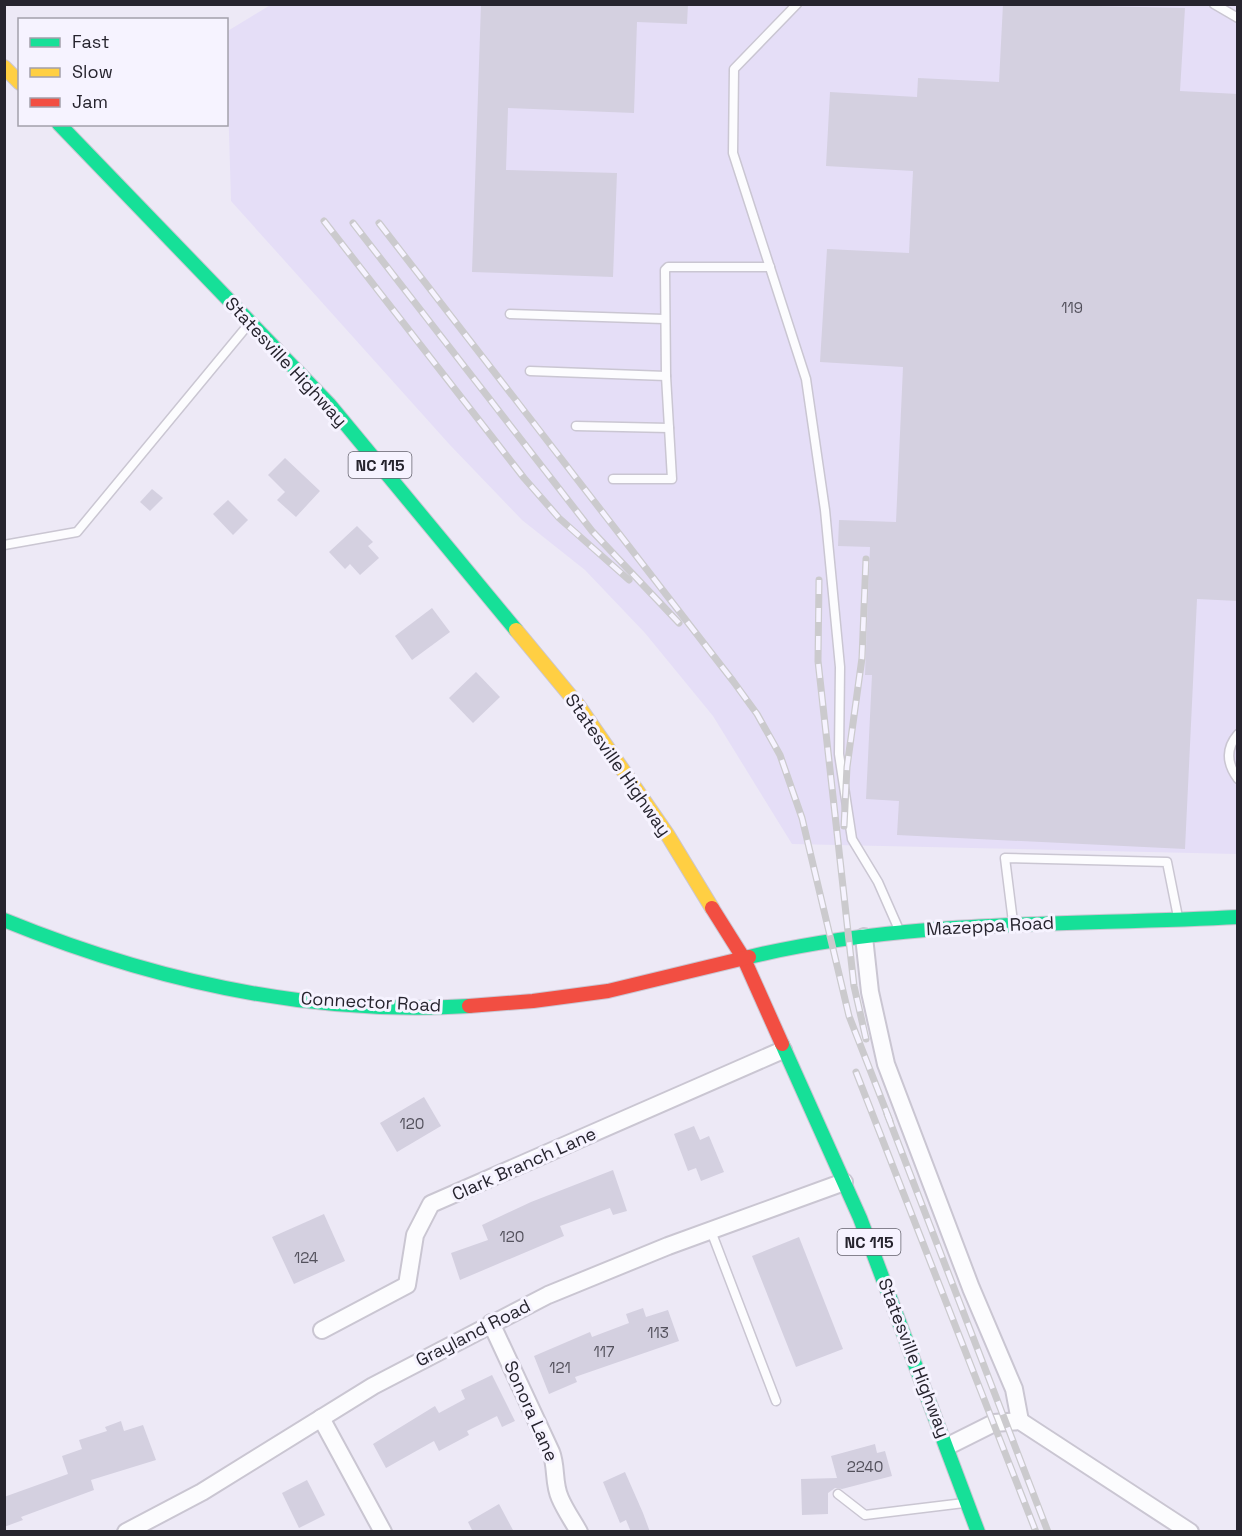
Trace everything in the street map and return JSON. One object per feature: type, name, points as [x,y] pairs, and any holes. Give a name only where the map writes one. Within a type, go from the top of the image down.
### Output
[{"type":"main road","points":[[4,68],[18,81]]},
{"type":"main road","name":"Statesville Highway","points":[[61,126],[329,405],[578,705],[666,834],[744,959],[844,1182],[948,1446],[978,1532]]},
{"type":"main road","name":"Mazeppa Road","points":[[744,959],[831,941],[900,932],[1013,923],[1179,921],[1238,917]]},
{"type":"main road","name":"Connector Road","points":[[4,920],[78,950],[219,986],[327,1002],[399,1007],[463,1007],[543,1001],[621,988],[744,959]]},
{"type":"street","points":[[864,937],[870,992],[886,1064],[971,1288],[1014,1389],[1020,1421]]},
{"type":"street","name":"Clark Branch Lane","points":[[322,1330],[407,1285],[414,1235],[431,1204],[783,1050]]},
{"type":"street","name":"Grayland Road","points":[[126,1532],[202,1492],[373,1386],[548,1295],[844,1182]]},
{"type":"street","name":"Sonora Lane","points":[[491,1323],[552,1452],[556,1466],[555,1481],[560,1498],[579,1532]]},
{"type":"street","points":[[321,1418],[383,1532]]},
{"type":"street","points":[[948,1446],[994,1424],[1020,1421],[1190,1532]]},
{"type":"lane","points":[[796,4],[734,69],[733,153],[806,379],[825,510],[840,667],[839,754],[852,839],[878,882],[900,932]]},
{"type":"lane","points":[[1214,4],[1238,18]]},
{"type":"lane","points":[[613,479],[672,479],[664,319],[665,270],[668,267],[770,267]]},
{"type":"lane","points":[[510,314],[664,319]]},
{"type":"lane","points":[[4,545],[77,532],[250,323]]},
{"type":"lane","points":[[530,372],[666,376]]},
{"type":"lane","points":[[576,426],[669,428]]},
{"type":"lane","points":[[1238,734],[1232,741],[1228,761],[1238,779]]},
{"type":"lane","points":[[1013,923],[1005,858],[1167,862],[1179,921]]},
{"type":"lane","points":[[711,1231],[776,1401]]},
{"type":"lane","points":[[838,1494],[865,1515],[967,1502]]},
{"type":"shaded area","points":[[272,4],[1237,5],[1237,854],[792,844],[713,716],[645,633],[585,570],[522,520],[450,445],[231,201],[228,31]]},
{"type":"building","points":[[481,4],[688,4],[687,24],[637,22],[634,113],[508,108],[506,170],[617,173],[613,277],[472,272]]},
{"type":"building","points":[[1003,4],[1185,8],[1180,91],[1238,94],[1238,601],[1197,599],[1185,849],[897,835],[899,801],[866,799],[872,675],[865,675],[870,547],[838,546],[839,520],[896,522],[903,367],[820,362],[827,249],[909,253],[913,171],[826,166],[830,92],[917,97],[918,78],[999,82]]},
{"type":"building","points":[[285,458],[320,491],[296,517],[277,500],[285,492],[268,475]]},
{"type":"building","points":[[152,489],[163,498],[150,511],[140,502]]},
{"type":"building","points":[[228,500],[248,520],[233,535],[213,514]]},
{"type":"building","points":[[357,526],[373,542],[368,546],[379,558],[360,575],[350,564],[345,569],[329,552]]},
{"type":"building","points":[[432,608],[450,632],[412,660],[395,636]]},
{"type":"building","points":[[476,672],[500,697],[473,723],[449,698]]},
{"type":"building","points":[[424,1097],[441,1126],[397,1152],[380,1123]]},
{"type":"building","points":[[694,1126],[700,1140],[709,1136],[724,1172],[701,1181],[696,1168],[688,1171],[674,1134]]},
{"type":"building","points":[[613,1170],[627,1211],[613,1215],[610,1208],[560,1226],[564,1236],[460,1280],[451,1253],[488,1240],[482,1225],[531,1202]]},
{"type":"building","points":[[324,1214],[345,1261],[294,1284],[272,1237]]},
{"type":"building","points":[[799,1237],[843,1349],[796,1367],[752,1256]]},
{"type":"building","points":[[643,1308],[646,1317],[668,1310],[679,1341],[575,1377],[577,1382],[549,1394],[534,1356],[590,1332],[592,1337],[629,1323],[626,1314]]},
{"type":"building","points":[[492,1375],[515,1421],[502,1427],[497,1416],[467,1431],[469,1435],[439,1451],[434,1441],[386,1468],[373,1444],[435,1406],[439,1413],[465,1399],[461,1390]]},
{"type":"building","points":[[121,1421],[124,1431],[143,1425],[156,1460],[91,1480],[94,1490],[21,1517],[23,1520],[4,1527],[4,1497],[68,1474],[62,1456],[82,1449],[79,1440],[107,1431],[105,1427]]},
{"type":"building","points":[[875,1444],[877,1453],[885,1451],[892,1476],[842,1489],[835,1488],[828,1493],[828,1514],[802,1515],[801,1479],[837,1478],[831,1456]]},
{"type":"building","points":[[625,1472],[650,1532],[631,1532],[626,1520],[620,1523],[603,1482]]},
{"type":"building","points":[[307,1480],[325,1515],[299,1528],[282,1493]]},
{"type":"building","points":[[499,1504],[514,1532],[473,1532],[468,1522]]},
{"type":"railway","points":[[324,221],[524,478],[559,518],[629,580]]},
{"type":"railway","points":[[353,223],[592,531],[679,623]]},
{"type":"railway","points":[[379,223],[757,714],[780,755],[802,818],[849,1016],[890,1121]]},
{"type":"railway","points":[[844,826],[847,767],[862,658],[866,559]]},
{"type":"railway","points":[[819,580],[818,661],[854,986],[866,1039]]},
{"type":"railway","points":[[856,1072],[1036,1532]]},
{"type":"railway","points":[[887,1114],[1048,1532]]},
{"type":"traffic: fast","points":[[61,126],[329,404],[516,630]]},
{"type":"traffic: fast","points":[[749,957],[810,944],[931,930],[1238,917]]},
{"type":"traffic: fast","points":[[4,920],[116,960],[232,989],[290,999],[350,1005],[409,1008],[469,1006]]},
{"type":"traffic: fast","points":[[782,1044],[860,1218],[978,1532]]},
{"type":"traffic: slow","points":[[4,67],[18,81]]},
{"type":"traffic: slow","points":[[516,630],[578,705],[667,834],[712,908]]},
{"type":"traffic: jam","points":[[712,908],[744,959],[782,1044]]},
{"type":"traffic: jam","points":[[469,1006],[533,1001],[608,991],[749,957]]}]
